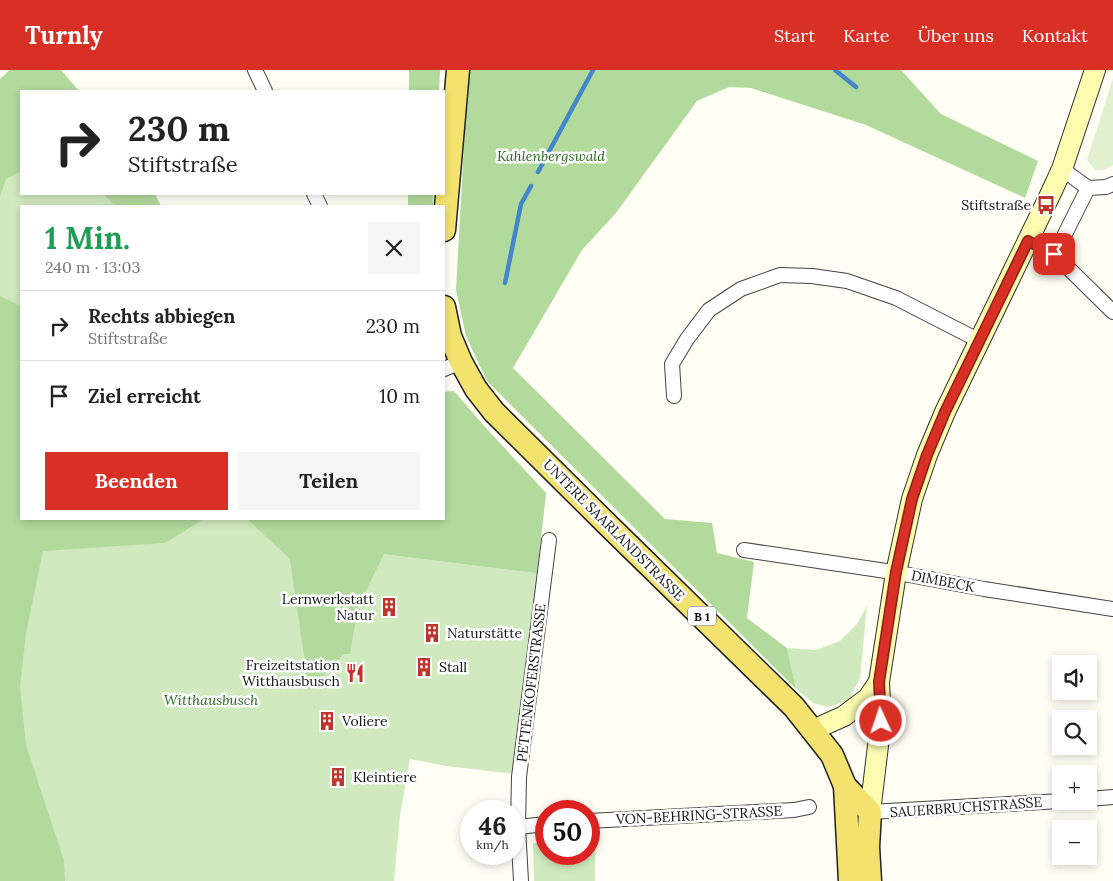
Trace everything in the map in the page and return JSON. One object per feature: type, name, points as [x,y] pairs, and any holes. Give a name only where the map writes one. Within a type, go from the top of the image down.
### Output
[{"type":"main road","points":[[445,219],[458,70]]},
{"type":"main road","points":[[870,881],[868,847],[870,812],[881,721],[879,682],[896,572],[912,499],[927,455],[945,412],[1062,169],[1095,70]]},
{"type":"main road","name":"UNTERE SAARLANDSTRASSE","points":[[445,312],[450,336],[452,366],[476,389],[494,412],[794,706],[832,755],[845,786]]},
{"type":"main road","points":[[813,730],[844,716],[868,698],[879,682]]},
{"type":"main road","name":"B 1","points":[[845,786],[870,812]]},
{"type":"main road","name":"B 1","points":[[845,786],[850,881]]},
{"type":"street","points":[[255,70],[265,90]]},
{"type":"street","points":[[1062,169],[1088,188],[1106,188],[1113,184]]},
{"type":"street","points":[[1054,254],[1088,188]]},
{"type":"street","points":[[1028,241],[1054,254],[1113,312]]},
{"type":"street","points":[[674,396],[672,364],[687,338],[709,310],[741,289],[780,275],[812,276],[846,281],[896,298],[980,341]]},
{"type":"street","name":"PETTENKOFERSTRASSE","points":[[519,800],[519,777],[548,540]]},
{"type":"street","name":"DIMBECK","points":[[744,550],[896,572],[984,589],[1113,609]]},
{"type":"street","points":[[1097,798],[1113,797]]},
{"type":"street","name":"SAUERBRUCHSTRASSE","points":[[870,812],[1052,802]]},
{"type":"street","name":"VON-BEHRING-STRASSE","points":[[600,820],[794,810],[809,807]]},
{"type":"street","name":"PETTENKOFERSTRASSE","points":[[520,865],[521,881]]},
{"type":"green space","name":"Witthausbusch","points":[[10,70],[61,70],[78,90],[20,90],[20,195],[156,195],[160,205],[20,205],[20,520],[445,520],[445,392],[454,391],[546,493],[515,774],[446,766],[410,759],[400,815],[394,881],[0,881],[0,79]]},
{"type":"green space","points":[[10,70],[61,70],[78,90],[20,90],[20,172],[6,179],[0,196],[0,79]]},
{"type":"green space","points":[[409,70],[440,70],[439,90],[409,90]]},
{"type":"green space","name":"Kahlenbergswald","points":[[468,70],[901,70],[941,114],[1038,161],[1025,198],[866,125],[751,88],[729,87],[697,101],[616,213],[582,250],[513,368],[665,519],[712,523],[717,553],[754,562],[747,618],[787,648],[796,689],[487,381],[466,336],[456,290]]},
{"type":"green space","points":[[1113,78],[1113,165],[1104,170],[1095,170],[1087,160]]},
{"type":"green space","points":[[104,195],[156,195],[160,205],[114,205]]},
{"type":"green space","points":[[408,195],[433,195],[433,205],[408,205]]},
{"type":"green space","points":[[0,296],[20,306],[20,520],[202,520],[165,543],[43,551],[26,633],[20,687],[26,745],[64,861],[65,881],[0,881]]},
{"type":"green space","points":[[454,391],[546,493],[537,573],[384,554],[358,607],[350,654],[344,654],[309,690],[290,559],[248,520],[445,520],[445,392]]},
{"type":"green space","points":[[867,606],[860,678],[849,700],[829,707],[813,703],[796,689],[787,648],[816,650],[840,641],[857,624]]},
{"type":"green space","points":[[533,843],[535,843],[535,865],[595,865],[595,881],[534,881]]},
{"type":"waterway","points":[[538,172],[593,70]]},
{"type":"waterway","points":[[835,70],[856,87]]},
{"type":"waterway","points":[[505,283],[521,204],[531,186]]},
{"type":"place","name":"Stiftstraße","points":[[1046,205]]},
{"type":"place","name":"Lernwerkstatt Natur","points":[[389,607]]},
{"type":"place","name":"Naturstätte","points":[[432,633]]},
{"type":"place","name":"Stall","points":[[424,667]]},
{"type":"place","name":"Freizeitstation Witthausbusch","points":[[355,673]]},
{"type":"place","name":"Voliere","points":[[327,721]]},
{"type":"place","name":"Kleintiere","points":[[338,777]]},
{"type":"route","points":[[881,721],[879,682],[896,572],[912,499],[927,455],[945,412],[1028,241],[1054,254]]}]
